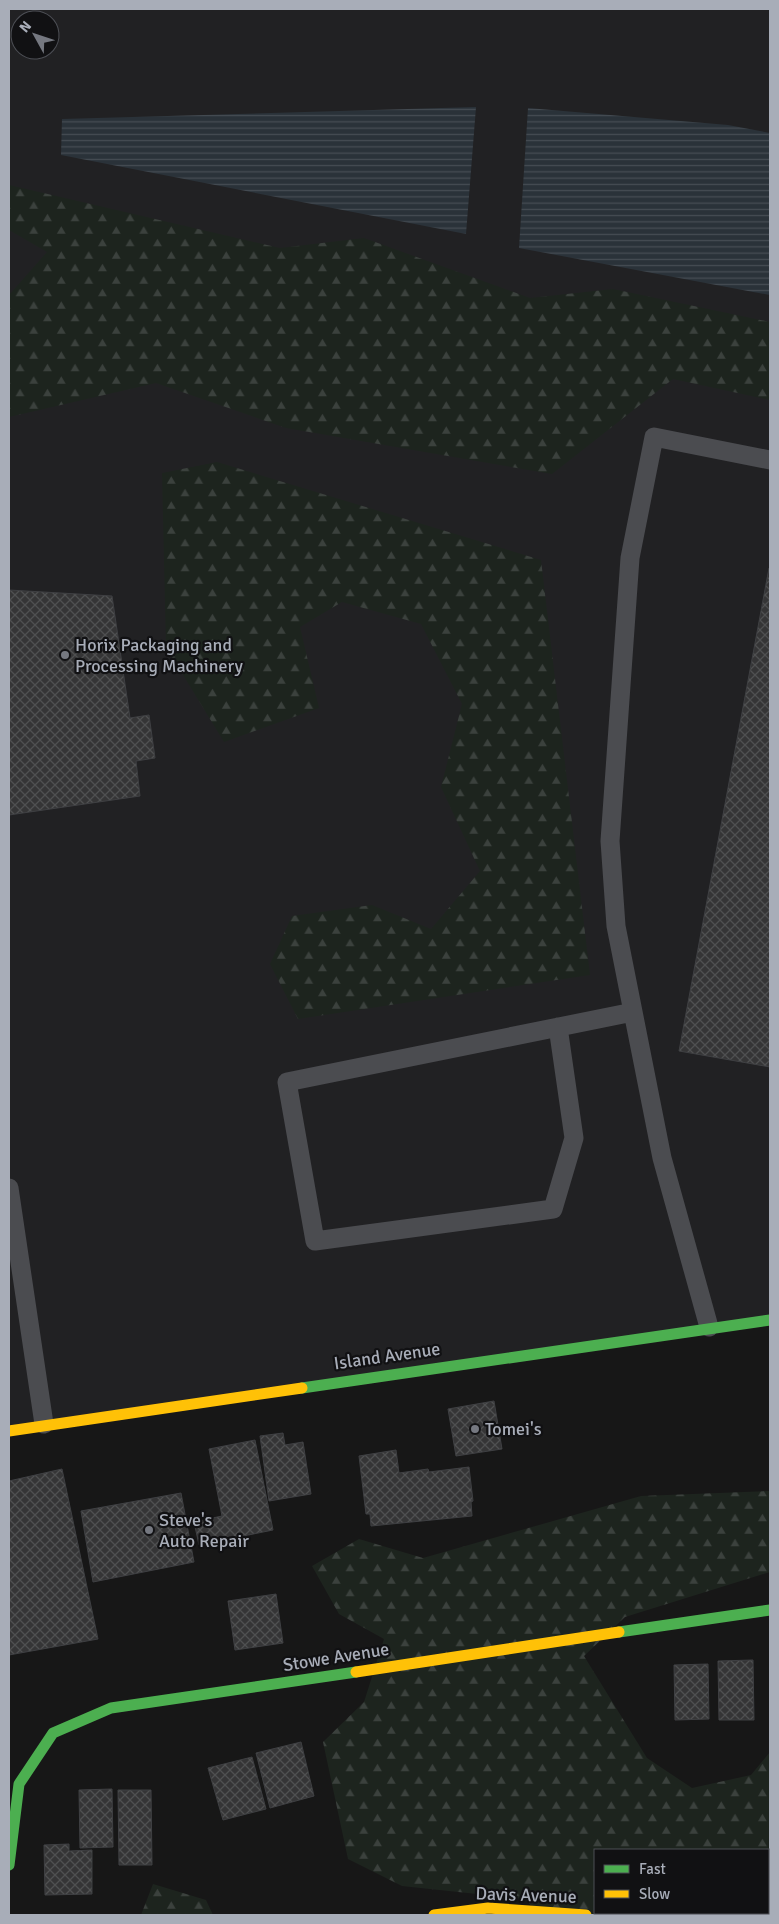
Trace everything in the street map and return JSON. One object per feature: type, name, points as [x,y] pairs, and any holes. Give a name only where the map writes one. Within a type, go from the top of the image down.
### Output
[{"type":"street","name":"Island Avenue","points":[[9,1431],[44,1424],[709,1327],[770,1320]]},
{"type":"street","name":"Stowe Avenue","points":[[9,1865],[19,1784],[53,1733],[111,1708],[770,1610]]},
{"type":"street","name":"Davis Avenue","points":[[434,1915],[488,1908],[586,1915]]},
{"type":"lane","points":[[709,1327],[662,1158],[616,926],[610,840],[630,558],[654,436],[770,460]]},
{"type":"lane","points":[[558,1027],[574,1138],[553,1208],[315,1241],[287,1082],[558,1027],[633,1012]]},
{"type":"lane","points":[[9,1188],[44,1424]]},
{"type":"shaded area","points":[[9,9],[770,9],[770,1320],[9,1431]]},
{"type":"shaded area","points":[[476,107],[466,234],[61,155],[62,119]]},
{"type":"shaded area","points":[[528,108],[728,125],[770,133],[770,295],[519,248]]},
{"type":"green space","points":[[9,185],[280,248],[364,238],[530,298],[613,289],[770,322],[770,400],[673,379],[552,474],[286,428],[156,383],[9,417],[9,295],[47,252],[9,230]]},
{"type":"green space","points":[[217,462],[541,560],[590,975],[298,1019],[270,964],[292,916],[372,905],[431,929],[480,871],[441,787],[462,704],[421,624],[342,602],[300,627],[319,708],[224,742],[166,647],[162,473]]},
{"type":"green space","points":[[770,1491],[770,1572],[625,1617],[584,1656],[647,1758],[692,1788],[751,1775],[770,1752],[770,1915],[543,1915],[524,1899],[402,1886],[348,1859],[323,1742],[364,1702],[384,1639],[339,1614],[312,1566],[359,1539],[423,1558],[641,1496]]},
{"type":"green space","points":[[153,1884],[206,1900],[213,1915],[141,1915]]},
{"type":"building","points":[[770,568],[770,1067],[679,1051]]},
{"type":"building","name":"Horix Packaging and Processing Machinery","points":[[9,590],[112,596],[130,718],[149,715],[155,758],[136,761],[140,796],[9,815]]},
{"type":"building","name":"Tomei's","points":[[494,1401],[502,1449],[456,1456],[448,1409]]},
{"type":"building","points":[[283,1433],[285,1445],[303,1442],[311,1494],[269,1501],[260,1436]]},
{"type":"building","points":[[255,1440],[273,1530],[199,1545],[194,1522],[222,1516],[209,1449]]},
{"type":"building","points":[[396,1450],[399,1473],[428,1469],[429,1472],[469,1467],[473,1501],[471,1502],[472,1516],[371,1526],[370,1514],[366,1514],[359,1456]]},
{"type":"building","points":[[62,1469],[98,1639],[9,1655],[9,1481]]},
{"type":"building","points":[[181,1493],[194,1562],[93,1582],[81,1511]]},
{"type":"building","points":[[276,1594],[283,1643],[235,1650],[228,1601]]},
{"type":"building","points":[[753,1660],[754,1720],[719,1720],[718,1661]]},
{"type":"building","points":[[708,1664],[709,1719],[675,1720],[674,1665]]},
{"type":"building","points":[[301,1742],[314,1796],[270,1808],[256,1753]]},
{"type":"building","points":[[252,1757],[266,1809],[223,1820],[208,1768]]},
{"type":"building","points":[[112,1789],[113,1847],[80,1848],[79,1790]]},
{"type":"building","points":[[118,1790],[151,1790],[152,1865],[119,1865]]},
{"type":"building","points":[[69,1844],[69,1851],[92,1850],[92,1894],[45,1895],[44,1845]]},
{"type":"traffic: fast","points":[[302,1388],[770,1320]]},
{"type":"traffic: fast","points":[[619,1632],[770,1610]]},
{"type":"traffic: fast","points":[[9,1865],[19,1784],[53,1733],[111,1708],[356,1672]]},
{"type":"traffic: slow","points":[[9,1431],[302,1388]]},
{"type":"traffic: slow","points":[[356,1672],[619,1632]]},
{"type":"traffic: slow","points":[[434,1915],[488,1908],[586,1915]]},
{"type":"place","name":"Horix Packaging and Processing Machinery","points":[[65,655]]},
{"type":"place","name":"Tomei's","points":[[475,1429]]},
{"type":"place","name":"Steve's Auto Repair","points":[[149,1530]]}]
